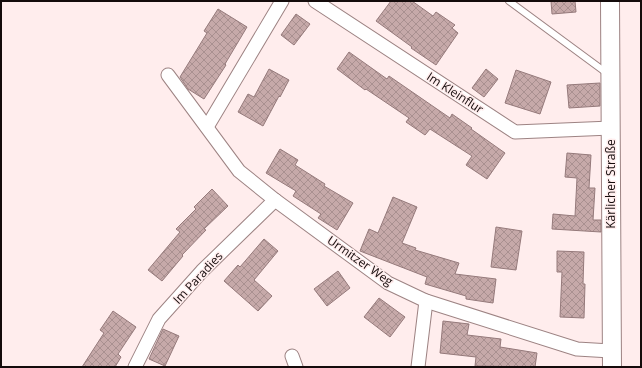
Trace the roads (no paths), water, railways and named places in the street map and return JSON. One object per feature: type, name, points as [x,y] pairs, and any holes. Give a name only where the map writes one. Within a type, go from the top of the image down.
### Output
[{"type":"street","points":[[207,127],[282,1]]},
{"type":"street","name":"Im Kleinflur","points":[[315,1],[515,132],[611,128]]},
{"type":"street","name":"Kärlicher Straße","points":[[610,1],[612,359]]},
{"type":"street","name":"Urmitzer Weg","points":[[168,75],[239,171],[275,200],[388,283],[426,301],[612,359]]},
{"type":"street","name":"Im Paradies","points":[[136,367],[159,319],[202,271],[275,200]]},
{"type":"street","points":[[418,367],[426,301]]},
{"type":"lane","points":[[509,1],[611,76]]}]
